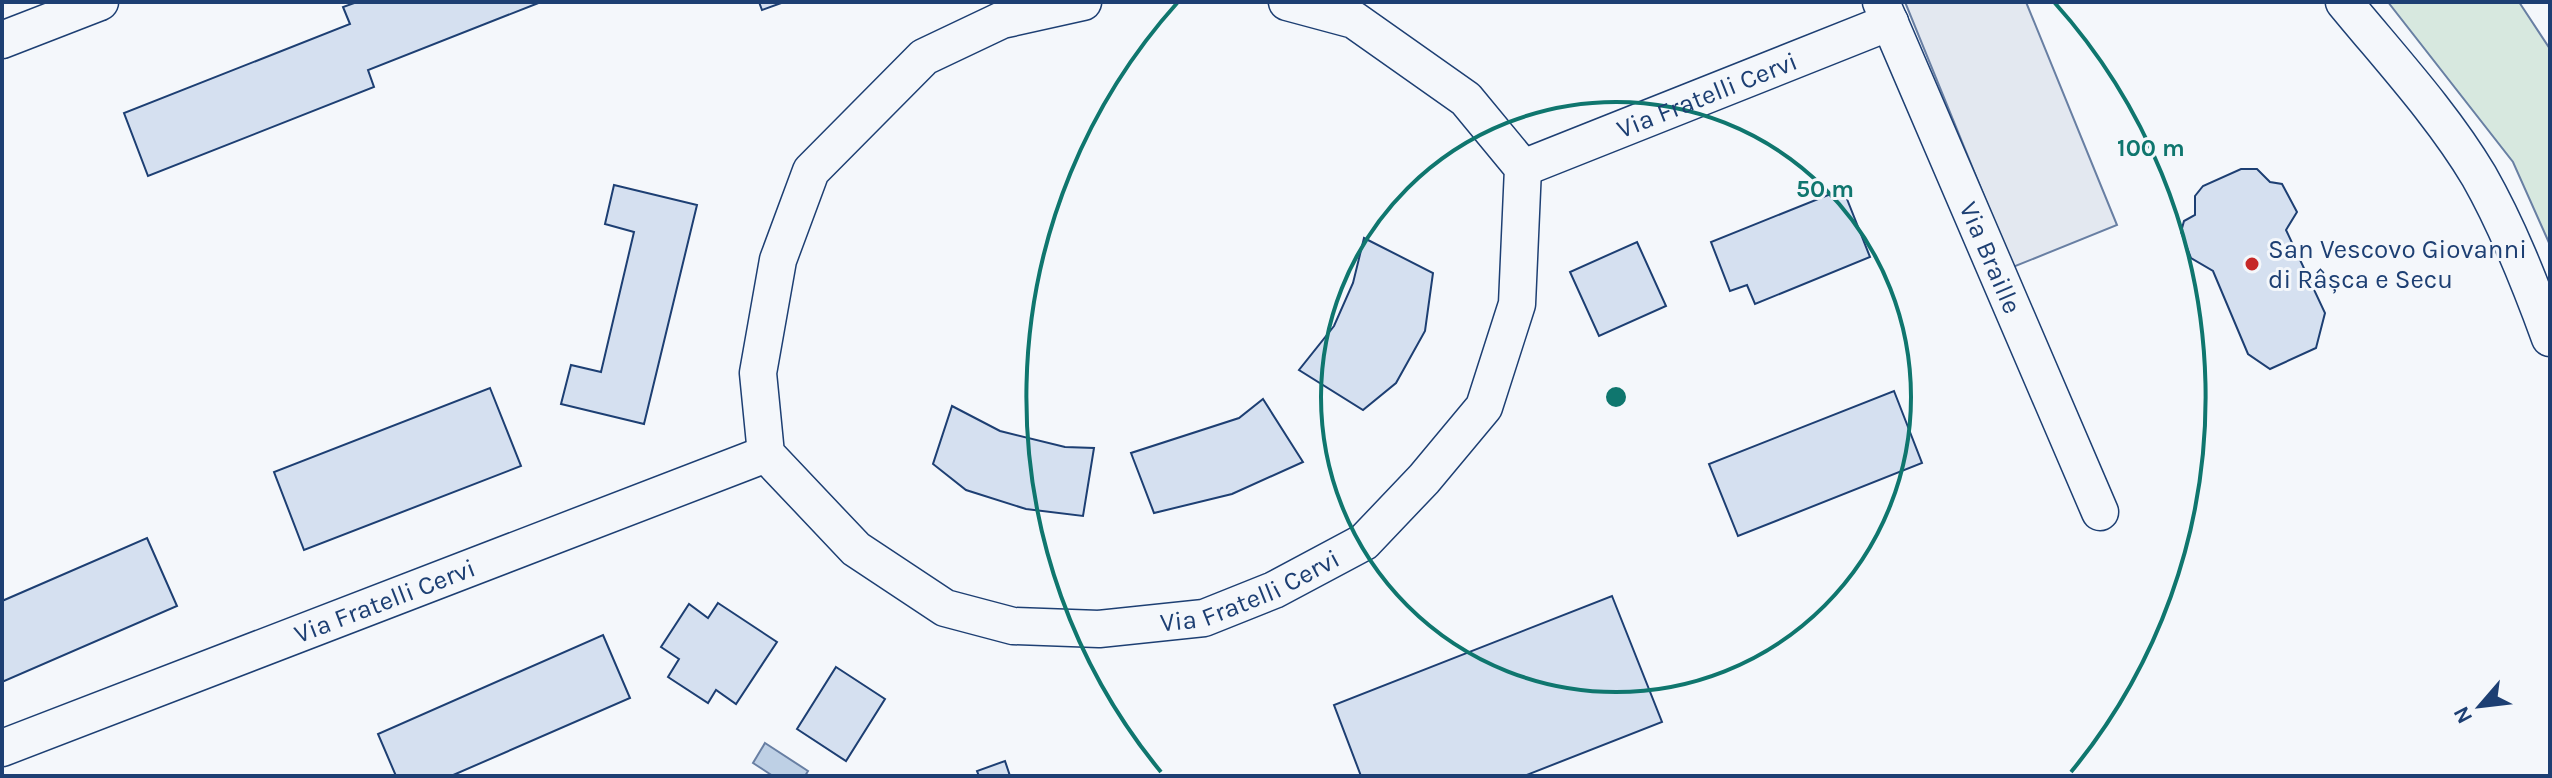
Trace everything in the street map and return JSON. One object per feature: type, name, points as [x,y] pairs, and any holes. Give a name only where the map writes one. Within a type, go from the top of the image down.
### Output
[{"type":"street","points":[[2,40],[100,2]]},
{"type":"street","points":[[766,454],[758,373],[778,260],[811,171],[924,57],[1002,20],[1083,2]]},
{"type":"street","points":[[1287,2],[1354,20],[1466,99],[1523,168]]},
{"type":"street","points":[[2344,2],[2441,122],[2479,177],[2517,256],[2550,338]]},
{"type":"street","name":"Via Fratelli Cervi","points":[[2,748],[766,454],[856,549],[945,608],[1027,627],[1099,629],[1204,618],[1274,590],[1364,542],[1424,479],[1484,407],[1517,304],[1523,168],[1885,12]]},
{"type":"street","name":"Via Braille","points":[[1885,12],[2100,512]]},
{"type":"shaded area","points":[[1905,2],[2026,2],[2117,225],[2013,267]]},
{"type":"shaded area","points":[[2388,2],[2519,2],[2550,49],[2550,245],[2513,162]]},
{"type":"water","points":[[765,743],[808,771],[805,776],[773,776],[753,763]]},
{"type":"building","points":[[357,2],[541,2],[368,70],[374,87],[148,176],[124,113],[350,24],[343,7]]},
{"type":"building","points":[[759,2],[784,2],[762,10]]},
{"type":"building","name":"San Vescovo Giovanni di Râșca e Secu","points":[[2241,169],[2257,169],[2270,182],[2282,184],[2297,212],[2286,230],[2325,313],[2316,348],[2270,369],[2248,354],[2213,271],[2191,258],[2181,232],[2184,221],[2195,215],[2195,196],[2203,186]]},
{"type":"building","points":[[614,185],[697,205],[644,424],[561,404],[571,365],[601,372],[634,232],[605,224]]},
{"type":"building","points":[[1843,189],[1870,257],[1755,304],[1747,285],[1730,291],[1711,242]]},
{"type":"building","points":[[1364,238],[1433,273],[1425,331],[1396,383],[1363,410],[1299,370],[1334,326],[1353,283]]},
{"type":"building","points":[[1637,242],[1666,306],[1599,336],[1570,272]]},
{"type":"building","points":[[490,388],[521,466],[304,550],[274,472]]},
{"type":"building","points":[[1894,391],[1922,463],[1738,536],[1709,464]]},
{"type":"building","points":[[1263,399],[1303,462],[1232,494],[1154,513],[1131,453],[1239,418]]},
{"type":"building","points":[[952,406],[1000,431],[1065,447],[1094,448],[1083,516],[1026,509],[966,490],[933,464]]},
{"type":"building","points":[[147,538],[177,606],[2,682],[2,601]]},
{"type":"building","points":[[1612,596],[1662,722],[1524,776],[1361,776],[1334,705]]},
{"type":"building","points":[[718,603],[777,642],[736,704],[716,690],[708,703],[668,677],[679,659],[661,647],[689,604],[708,618]]},
{"type":"building","points":[[603,635],[630,698],[451,776],[396,776],[378,734]]},
{"type":"building","points":[[836,667],[885,699],[846,761],[797,729]]},
{"type":"building","points":[[1005,761],[1010,776],[979,776],[977,771]]},
{"type":"place","name":"San Vescovo Giovanni di Râșca e Secu","points":[[2252,264]]}]
